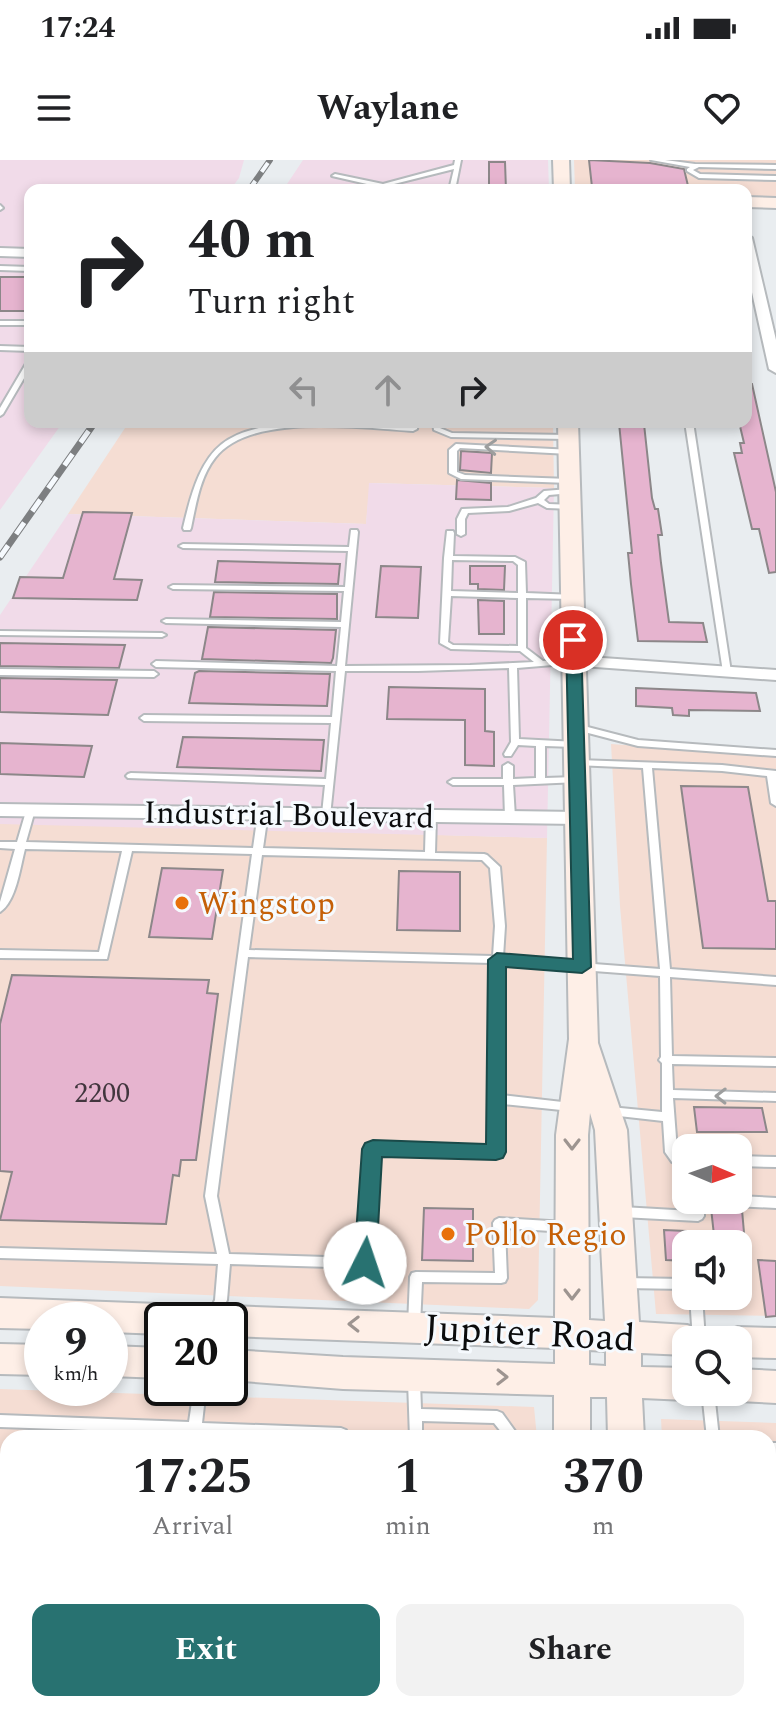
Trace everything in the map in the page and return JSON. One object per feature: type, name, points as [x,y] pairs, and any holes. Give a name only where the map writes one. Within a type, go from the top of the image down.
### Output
[{"type":"main road","points":[[561,160],[562,184]]},
{"type":"main road","points":[[752,202],[776,203]]},
{"type":"main road","points":[[568,437],[584,1039],[589,1109],[572,1227],[572,1430]]},
{"type":"main road","points":[[589,1109],[611,1130],[621,1283],[626,1430]]},
{"type":"main road","points":[[0,1313],[144,1318]]},
{"type":"main road","name":"Jupiter Road","points":[[248,1321],[414,1326],[672,1339]]},
{"type":"main road","points":[[752,1342],[776,1343]]},
{"type":"main road","points":[[0,1359],[24,1360]]},
{"type":"main road","name":"Jupiter Road","points":[[248,1366],[672,1383]]},
{"type":"main road","points":[[752,1386],[776,1387]]},
{"type":"street","points":[[0,252],[24,253]]},
{"type":"street","points":[[752,264],[776,369]]},
{"type":"street","points":[[574,661],[776,675]]},
{"type":"street","name":"Industrial Boulevard","points":[[0,810],[578,818]]},
{"type":"lane","points":[[654,160],[695,166],[776,167]]},
{"type":"lane","points":[[395,184],[457,163],[453,184]]},
{"type":"lane","points":[[695,166],[689,170],[694,175],[776,178]]},
{"type":"lane","points":[[335,176],[367,184]]},
{"type":"lane","points":[[0,268],[24,269]]},
{"type":"lane","points":[[0,323],[24,323]]},
{"type":"lane","points":[[0,348],[24,349]]},
{"type":"lane","points":[[0,414],[24,372]]},
{"type":"lane","points":[[236,437],[240,428]]},
{"type":"lane","points":[[187,528],[201,476],[217,451],[236,437],[265,428]]},
{"type":"lane","points":[[390,428],[413,428]]},
{"type":"lane","points":[[436,428],[451,435],[568,437]]},
{"type":"lane","points":[[690,428],[727,672]]},
{"type":"lane","points":[[568,437],[459,446],[453,450],[453,473],[570,493]]},
{"type":"lane","points":[[461,534],[461,519],[465,511],[509,509],[539,500],[547,493],[570,493]]},
{"type":"lane","points":[[539,500],[547,506],[570,493]]},
{"type":"lane","points":[[327,814],[354,532]]},
{"type":"lane","points":[[450,533],[444,643],[451,647],[522,649],[542,664]]},
{"type":"lane","points":[[183,546],[352,549]]},
{"type":"lane","points":[[448,558],[515,559],[522,564],[522,649]]},
{"type":"lane","points":[[173,587],[348,589]]},
{"type":"lane","points":[[446,593],[572,597]]},
{"type":"lane","points":[[166,621],[345,625]]},
{"type":"lane","points":[[0,633],[162,635]]},
{"type":"lane","points":[[156,664],[341,668],[513,666],[574,661]]},
{"type":"lane","points":[[508,754],[515,742],[513,666]]},
{"type":"lane","points":[[0,672],[154,674]]},
{"type":"lane","points":[[144,718],[336,720]]},
{"type":"lane","points":[[515,742],[541,743],[576,754],[647,766],[773,774],[776,803]]},
{"type":"lane","points":[[526,754],[527,743]]},
{"type":"lane","points":[[540,780],[541,743]]},
{"type":"lane","points":[[453,782],[540,780],[576,754],[638,743],[776,753]]},
{"type":"lane","points":[[508,766],[510,817]]},
{"type":"lane","points":[[647,766],[665,972],[664,1060],[672,1153]]},
{"type":"lane","points":[[526,767],[527,781]]},
{"type":"lane","points":[[131,776],[330,782]]},
{"type":"lane","points":[[0,909],[6,901],[30,810]]},
{"type":"lane","points":[[220,1302],[224,1261],[211,1196],[263,813]]},
{"type":"lane","points":[[430,854],[431,816]]},
{"type":"lane","points":[[0,845],[484,857],[495,867],[502,936],[497,960],[496,1152],[373,1149],[365,1263],[0,1253]]},
{"type":"lane","points":[[0,954],[103,956],[128,847]]},
{"type":"lane","points":[[243,953],[497,960],[776,981]]},
{"type":"lane","points":[[664,1060],[776,1062]]},
{"type":"lane","points":[[667,1094],[776,1097]]},
{"type":"lane","points":[[495,1099],[668,1117]]},
{"type":"lane","points":[[752,1161],[776,1162]]},
{"type":"lane","points":[[752,1202],[776,1203]]},
{"type":"lane","points":[[616,1212],[698,1214]]},
{"type":"lane","points":[[414,1326],[416,1277],[501,1278],[499,1223],[572,1227]]},
{"type":"lane","points":[[621,1283],[672,1284]]},
{"type":"lane","points":[[414,1375],[416,1430]]},
{"type":"lane","points":[[195,1430],[198,1406]]},
{"type":"lane","points":[[710,1406],[712,1430]]},
{"type":"lane","points":[[415,1415],[497,1417],[508,1430]]},
{"type":"lane","points":[[0,1421],[101,1430]]},
{"type":"shaded area","points":[[0,160],[244,160],[234,184],[24,184],[24,428],[59,428],[0,510]]},
{"type":"shaded area","points":[[303,160],[548,160],[549,184],[287,184]]},
{"type":"shaded area","points":[[574,160],[776,160],[776,201],[752,200],[752,184],[575,184]]},
{"type":"shaded area","points":[[125,428],[553,428],[554,488],[370,483],[366,524],[68,514]]},
{"type":"shaded area","points":[[369,483],[554,488],[547,838],[0,824],[0,615],[68,514],[366,524]]},
{"type":"shaded area","points":[[611,744],[776,756],[776,1316],[656,1314],[620,906]]},
{"type":"shaded area","points":[[0,822],[547,838],[538,1300],[529,1309],[0,1286]]},
{"type":"shaded area","points":[[0,1389],[24,1390],[24,1406],[128,1406],[128,1393],[144,1394],[144,1406],[248,1406],[248,1397],[534,1407],[536,1430],[0,1430]]},
{"type":"shaded area","points":[[661,1419],[776,1423],[776,1430],[662,1430]]},
{"type":"building","points":[[589,160],[650,163],[684,169],[688,184],[592,184]]},
{"type":"building","points":[[489,162],[505,162],[506,184],[489,184]]},
{"type":"building","points":[[0,277],[24,277],[24,311],[0,311]]},
{"type":"building","points":[[752,384],[776,492],[776,572],[769,573],[759,529],[752,529],[734,453],[742,453],[740,443],[744,443],[740,428],[752,428]]},
{"type":"building","points":[[620,428],[644,428],[652,498],[655,509],[658,509],[662,535],[658,535],[669,622],[703,623],[707,642],[638,641],[628,553],[632,553]]},
{"type":"building","points":[[461,451],[492,453],[491,473],[460,470]]},
{"type":"building","points":[[457,480],[491,483],[491,500],[456,499]]},
{"type":"building","points":[[83,512],[132,513],[114,579],[142,580],[137,600],[13,598],[20,577],[63,578]]},
{"type":"building","points":[[218,561],[340,564],[338,584],[215,582]]},
{"type":"building","points":[[381,566],[421,567],[418,618],[376,617]]},
{"type":"building","points":[[470,566],[505,566],[504,590],[478,589],[478,584],[470,584]]},
{"type":"building","points":[[214,592],[337,594],[337,619],[210,617]]},
{"type":"building","points":[[478,600],[504,601],[504,634],[479,634]]},
{"type":"building","points":[[208,627],[336,630],[333,658],[331,663],[202,659]]},
{"type":"building","points":[[0,643],[125,645],[119,668],[0,666]]},
{"type":"building","points":[[195,673],[330,674],[327,706],[189,703]]},
{"type":"building","points":[[0,678],[117,680],[108,715],[0,712]]},
{"type":"building","points":[[389,687],[485,689],[485,731],[494,732],[494,766],[465,765],[465,720],[387,719]]},
{"type":"building","points":[[636,688],[756,693],[760,711],[689,710],[689,716],[673,715],[672,708],[636,706]]},
{"type":"building","points":[[183,737],[324,740],[321,771],[177,767]]},
{"type":"building","points":[[0,743],[92,746],[84,777],[0,774]]},
{"type":"building","points":[[681,786],[748,787],[768,901],[776,901],[776,949],[703,948]]},
{"type":"building","points":[[162,868],[223,870],[212,939],[149,937]]},
{"type":"building","points":[[399,871],[460,872],[460,931],[397,930]]},
{"type":"building","points":[[12,975],[209,980],[207,993],[218,994],[196,1160],[181,1160],[179,1176],[173,1175],[166,1224],[0,1220],[12,1172],[0,1171],[0,1024]]},
{"type":"building","points":[[694,1107],[762,1108],[767,1132],[697,1132]]},
{"type":"building","name":"Pollo Regio","points":[[424,1208],[473,1209],[473,1261],[422,1260]]},
{"type":"building","points":[[712,1214],[742,1214],[744,1230],[713,1230]]},
{"type":"building","points":[[664,1230],[672,1230],[672,1260],[666,1260]]},
{"type":"building","points":[[758,1260],[776,1261],[776,1316],[766,1317]]},
{"type":"railway","points":[[253,184],[270,160]]},
{"type":"railway","points":[[0,557],[91,428]]},
{"type":"place","name":"Wingstop","points":[[182,903]]},
{"type":"place","name":"Pollo Regio","points":[[448,1234]]},
{"type":"route","points":[[365,1263],[373,1149],[496,1152],[497,960],[582,967],[573,640]]}]
